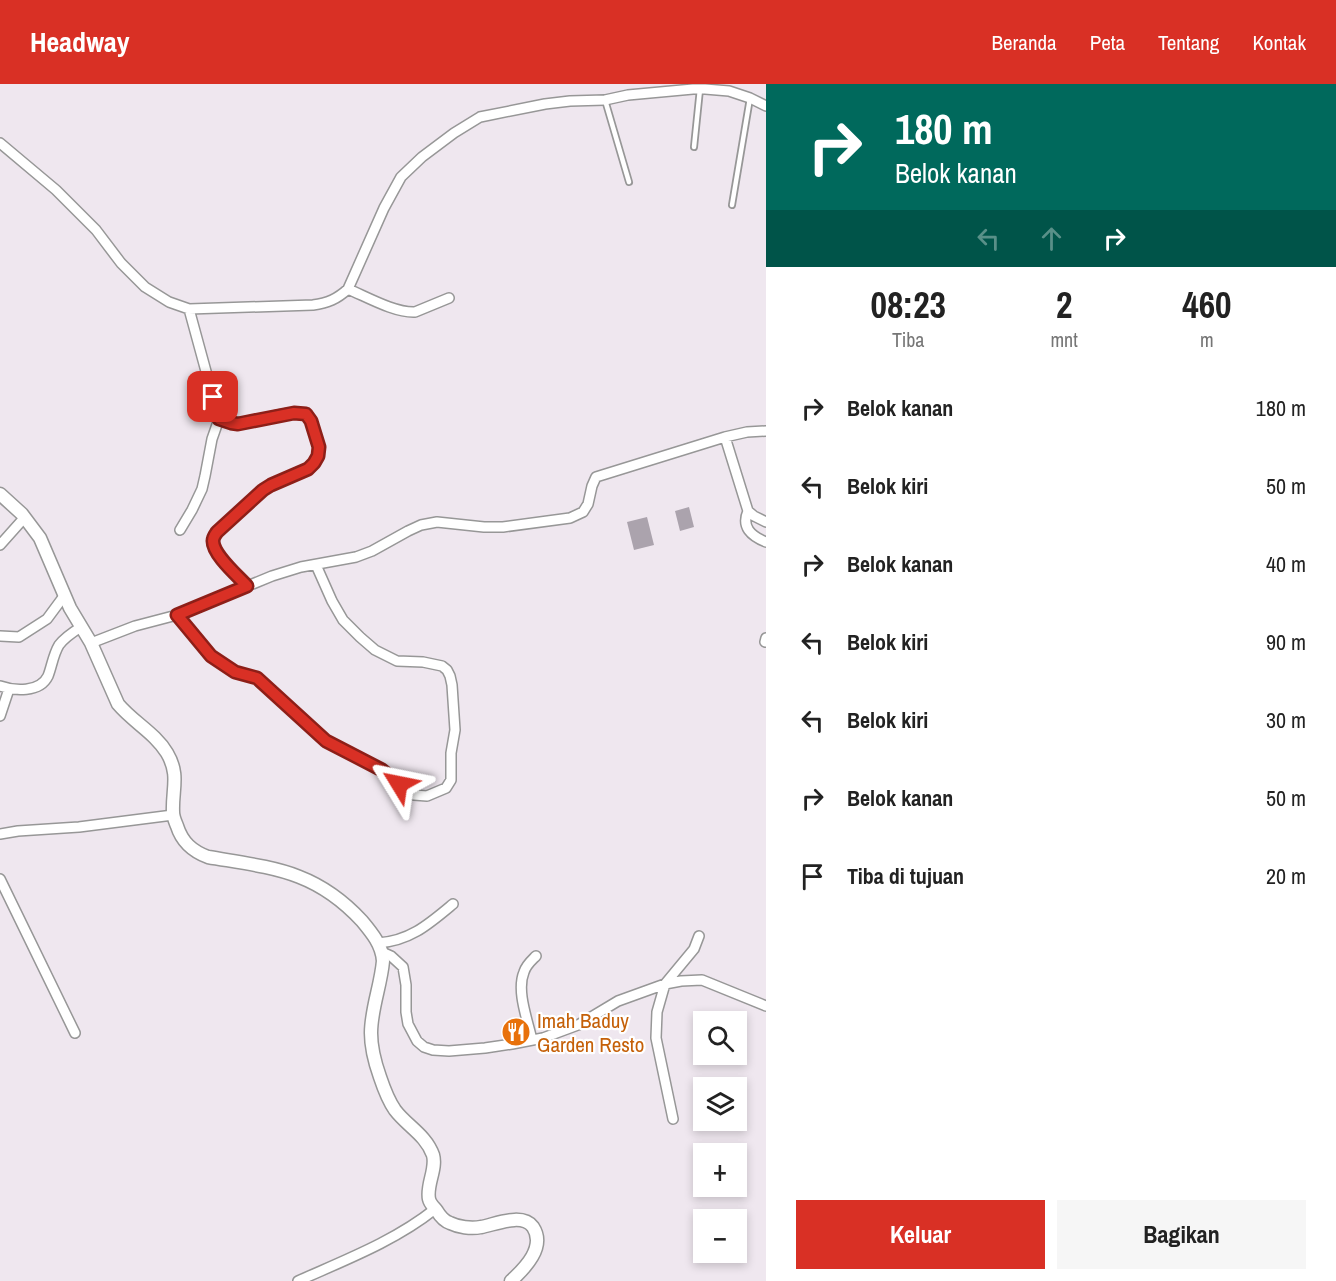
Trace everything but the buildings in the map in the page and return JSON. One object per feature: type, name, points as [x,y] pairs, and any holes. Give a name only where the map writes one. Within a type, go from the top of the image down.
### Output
[{"type":"street","points":[[0,143],[38,174],[84,218],[96,230],[120,263],[145,287],[169,302],[189,309],[313,305],[328,303],[339,298],[348,289],[391,192],[401,177],[422,157],[480,117],[570,100],[605,100],[628,95],[700,89],[729,91],[766,106]]},
{"type":"street","points":[[348,289],[409,312],[415,312],[449,298]]},
{"type":"street","points":[[180,530],[202,489],[210,447],[219,419],[189,309]]},
{"type":"street","points":[[219,419],[238,424],[306,414],[311,421],[319,447],[318,456],[308,469],[263,490],[214,537],[214,546],[219,557],[247,586]]},
{"type":"street","points":[[91,643],[135,626],[177,615],[272,576],[301,567],[356,557],[421,525],[437,522],[484,527],[570,518],[582,512],[588,504],[596,477],[725,437],[766,431]]},
{"type":"street","points":[[725,437],[748,511],[766,522]]},
{"type":"street","points":[[0,494],[25,517],[39,538],[64,596],[91,643],[118,704],[167,752],[175,770],[176,779],[173,814],[180,836],[191,849],[208,857],[283,870],[310,880],[338,898],[369,929],[380,948],[383,961],[371,1032],[373,1052],[388,1100],[400,1117],[424,1138],[433,1156],[429,1198],[441,1217],[448,1223],[464,1227],[480,1227],[512,1220],[529,1223],[536,1235],[536,1248],[532,1258],[511,1281]]},
{"type":"street","points":[[748,511],[745,520],[746,527],[755,537],[766,542]]},
{"type":"street","points":[[0,545],[25,517]]},
{"type":"street","points":[[177,615],[211,656],[235,672],[257,678],[326,741],[382,770],[414,795],[428,796],[446,788],[451,780],[451,753],[455,730],[452,686],[447,670],[442,666],[423,662],[397,661],[367,644],[343,620],[316,565]]},
{"type":"street","points":[[0,636],[19,637],[47,619],[64,596]]},
{"type":"street","points":[[0,716],[5,688],[20,690],[44,682],[59,646],[65,638],[81,627]]},
{"type":"street","points":[[0,834],[79,827],[173,814]]},
{"type":"street","points":[[0,879],[75,1033]]},
{"type":"street","points":[[380,948],[421,930],[453,904]]},
{"type":"street","points":[[673,1119],[655,1029],[657,1012],[665,984],[694,949],[699,936]]},
{"type":"street","points":[[380,948],[403,968],[408,1024],[417,1041],[433,1050],[449,1051],[503,1046],[532,1040],[578,1025],[618,1000],[681,981],[702,980],[766,1006]]},
{"type":"street","points":[[532,1040],[523,1002],[521,981],[527,965],[536,956]]},
{"type":"street","points":[[298,1281],[392,1238],[435,1209]]},
{"type":"lane","points":[[694,147],[700,89]]},
{"type":"lane","points":[[732,205],[750,98]]},
{"type":"lane","points":[[605,100],[629,182]]},
{"type":"place","name":"Imah Baduy Garden Resto","points":[[516,1032]]},
{"type":"route","points":[[213,397],[219,419],[225,422],[238,424],[294,413],[306,414],[311,421],[320,451],[308,469],[263,490],[214,537],[214,546],[219,557],[247,586],[177,615],[211,656],[235,672],[257,678],[326,741],[382,770],[399,784]]}]
